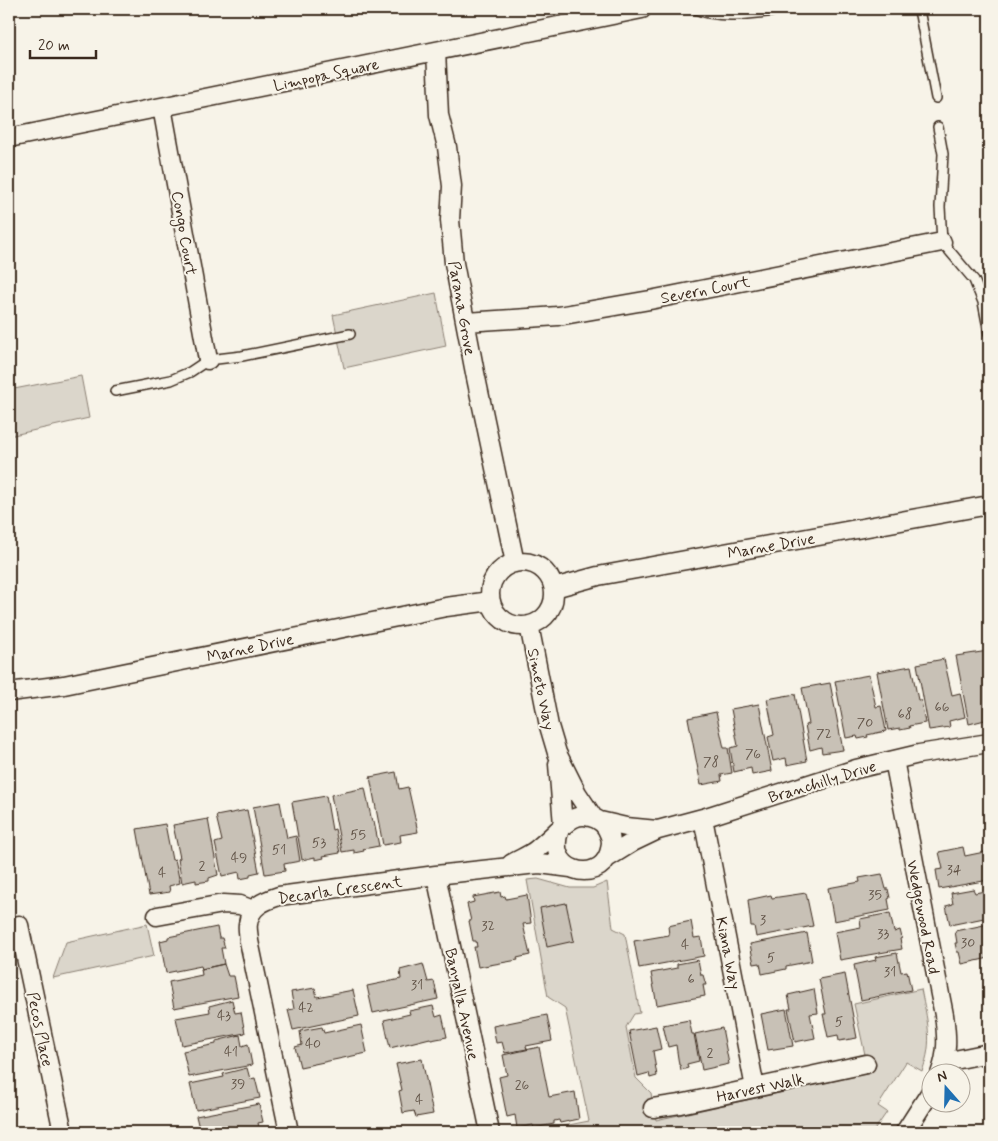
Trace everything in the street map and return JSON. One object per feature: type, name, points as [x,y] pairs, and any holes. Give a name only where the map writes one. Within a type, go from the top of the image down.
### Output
[{"type":"street","name":"Limpopa Square","points":[[9,138],[642,9]]},
{"type":"street","name":"Parana Grove","points":[[436,51],[439,115],[452,186],[450,220],[454,263],[514,563]]},
{"type":"street","name":"Congo Court","points":[[162,107],[208,360]]},
{"type":"street","name":"Severn Court","points":[[466,322],[558,316],[631,304],[942,242]]},
{"type":"street","name":"Marne Drive","points":[[554,588],[598,576],[989,505]]},
{"type":"street","points":[[525,562],[535,564],[550,578],[554,588],[554,598],[546,615],[529,625],[519,626],[501,618],[494,610],[491,601],[490,591],[492,582],[498,573],[514,563],[525,562]]},
{"type":"street","name":"Marne Drive","points":[[9,692],[64,685],[446,607],[491,601]]},
{"type":"street","name":"Simeto Way","points":[[529,625],[549,726],[557,754],[577,793],[597,819]]},
{"type":"street","name":"Branchilly Drive","points":[[607,858],[633,842],[658,830],[703,818],[856,769],[919,754],[989,744]]},
{"type":"street","name":"Simeto Way","points":[[557,754],[561,827]]},
{"type":"street","name":"Wedgewood Road","points":[[894,760],[944,1015],[947,1038],[943,1064]]},
{"type":"street","points":[[577,816],[597,819],[606,827],[610,834],[611,842],[607,858],[591,870],[580,871],[570,868],[558,855],[556,846],[556,837],[561,827],[577,816]]},
{"type":"street","name":"Kiana Way","points":[[703,818],[755,1088]]},
{"type":"street","name":"Branchilly Drive","points":[[597,819],[626,827],[658,830]]},
{"type":"street","name":"Decarla Crescent","points":[[506,867],[536,850],[561,827]]},
{"type":"street","name":"Decarla Crescent","points":[[253,910],[264,901],[279,896],[436,875],[540,864],[570,868]]},
{"type":"street","name":"Banyalla Avenue","points":[[436,875],[486,1131]]},
{"type":"street","points":[[157,916],[223,904],[240,905],[253,910],[248,924],[249,941],[289,1132]]},
{"type":"street","name":"Pecos Place","points":[[19,925],[62,1132]]},
{"type":"street","points":[[955,1064],[989,1053]]},
{"type":"street","name":"Harvest Walk","points":[[654,1108],[866,1064]]},
{"type":"street","points":[[905,1132],[920,1108]]},
{"type":"lane","points":[[696,9],[722,14],[761,13],[786,9]]},
{"type":"lane","points":[[918,9],[936,98]]},
{"type":"lane","points":[[938,127],[943,154],[940,207],[942,242],[974,280],[983,302],[989,333]]},
{"type":"lane","points":[[115,391],[171,380],[190,372],[208,360],[242,356],[350,334]]},
{"type":"shaded area","points":[[436,293],[446,346],[344,368],[333,315]]},
{"type":"shaded area","points":[[81,376],[89,418],[9,436],[9,390]]},
{"type":"shaded area","points":[[538,879],[570,888],[593,888],[607,882],[613,928],[625,934],[640,1013],[634,1014],[626,1027],[636,1078],[651,1093],[656,1120],[869,1073],[854,1004],[921,989],[929,1040],[925,1064],[920,1064],[920,1070],[906,1062],[878,1106],[887,1112],[873,1132],[533,1132],[589,1121],[565,1008],[548,997],[527,880]]},
{"type":"shaded area","points":[[147,924],[154,956],[53,978],[66,942]]},
{"type":"building","points":[[988,651],[989,719],[969,724],[956,656]]},
{"type":"building","points":[[944,659],[952,695],[960,693],[965,717],[949,721],[950,727],[929,730],[917,664]]},
{"type":"building","points":[[911,666],[918,700],[921,700],[925,723],[900,730],[900,728],[888,730],[877,672]]},
{"type":"building","points":[[869,675],[876,707],[881,706],[886,731],[858,739],[857,736],[846,738],[835,681]]},
{"type":"building","points":[[830,683],[843,750],[822,753],[821,747],[810,750],[805,725],[809,724],[802,688]]},
{"type":"building","points":[[795,694],[807,761],[787,765],[786,758],[773,761],[768,737],[774,735],[767,699]]},
{"type":"building","points":[[759,704],[772,771],[752,775],[751,768],[734,772],[730,748],[738,746],[731,709]]},
{"type":"building","points":[[716,712],[724,748],[728,748],[732,773],[721,775],[722,781],[701,785],[688,718]]},
{"type":"building","points":[[396,772],[399,789],[408,787],[418,832],[400,835],[401,842],[383,845],[370,777]]},
{"type":"building","points":[[365,788],[379,846],[354,853],[354,850],[342,852],[331,795]]},
{"type":"building","points":[[326,796],[332,830],[335,829],[340,853],[323,856],[324,858],[315,860],[315,857],[302,860],[292,802]]},
{"type":"building","points":[[280,802],[287,838],[296,836],[300,861],[284,864],[285,871],[265,874],[253,807]]},
{"type":"building","points":[[247,810],[259,872],[250,874],[250,877],[240,879],[239,872],[222,876],[215,843],[222,841],[216,816]]},
{"type":"building","points":[[208,819],[218,875],[209,878],[209,881],[196,883],[196,880],[182,883],[178,859],[180,858],[173,825]]},
{"type":"building","points":[[165,824],[172,860],[175,859],[180,883],[169,886],[170,892],[149,895],[137,829]]},
{"type":"building","points":[[963,847],[965,856],[989,851],[989,880],[939,889],[936,870],[943,869],[939,852]]},
{"type":"building","points":[[882,874],[890,898],[888,899],[890,910],[834,921],[828,888],[860,882],[859,878]]},
{"type":"building","points":[[973,889],[975,893],[989,890],[989,917],[950,925],[946,906],[953,904],[951,893]]},
{"type":"building","points":[[500,892],[501,897],[505,896],[506,899],[527,895],[531,923],[523,924],[530,955],[517,958],[518,960],[478,967],[474,947],[477,947],[476,941],[473,941],[467,904],[474,902],[473,897]]},
{"type":"building","points":[[806,893],[813,926],[756,937],[754,926],[751,926],[748,900],[771,895],[772,898]]},
{"type":"building","points":[[566,903],[574,941],[547,947],[540,908]]},
{"type":"building","points":[[890,913],[894,932],[900,930],[902,949],[840,960],[835,932],[861,927],[860,919]]},
{"type":"building","points":[[691,921],[694,938],[701,937],[704,956],[639,968],[634,941],[669,935],[668,926]]},
{"type":"building","points":[[989,924],[989,958],[962,964],[955,943],[957,943],[955,931]]},
{"type":"building","points":[[217,927],[219,938],[222,938],[225,948],[221,948],[224,964],[202,969],[201,966],[166,973],[160,941],[168,939],[168,937]]},
{"type":"building","points":[[807,933],[812,961],[786,966],[786,969],[762,974],[760,963],[754,964],[750,944]]},
{"type":"building","points":[[897,953],[901,972],[907,971],[911,990],[861,1000],[854,965],[876,960],[875,957]]},
{"type":"building","points":[[698,960],[701,975],[703,975],[706,985],[703,985],[705,996],[657,1005],[651,973],[677,968],[677,964]]},
{"type":"building","points":[[224,964],[228,976],[234,976],[238,996],[174,1008],[169,982],[202,975],[201,969]]},
{"type":"building","points":[[423,964],[428,982],[434,981],[438,999],[373,1013],[367,986],[401,979],[400,970]]},
{"type":"building","points":[[845,974],[857,1038],[839,1041],[838,1035],[828,1037],[823,1014],[826,1014],[819,979]]},
{"type":"building","points":[[315,988],[317,997],[353,990],[359,1016],[293,1030],[288,1010],[294,1009],[291,992]]},
{"type":"building","points":[[814,989],[818,1013],[810,1014],[815,1038],[795,1042],[788,1009],[791,1009],[788,995]]},
{"type":"building","points":[[232,1000],[235,1013],[241,1012],[245,1033],[182,1045],[176,1018],[210,1012],[209,1006]]},
{"type":"building","points":[[433,1006],[436,1017],[442,1015],[447,1037],[431,1040],[430,1038],[390,1048],[384,1020],[410,1014],[409,1011]]},
{"type":"building","points":[[786,1009],[793,1046],[768,1050],[761,1014]]},
{"type":"building","points":[[547,1015],[552,1041],[526,1046],[527,1049],[505,1053],[502,1042],[496,1043],[493,1026]]},
{"type":"building","points":[[689,1020],[692,1034],[694,1034],[699,1061],[687,1064],[688,1068],[681,1070],[676,1045],[668,1047],[663,1025]]},
{"type":"building","points":[[361,1025],[367,1053],[300,1067],[295,1047],[302,1045],[300,1031],[322,1027],[324,1033]]},
{"type":"building","points":[[656,1026],[661,1049],[653,1051],[657,1076],[650,1078],[649,1073],[638,1076],[629,1031]]},
{"type":"building","points":[[722,1028],[729,1064],[702,1070],[695,1034]]},
{"type":"building","points":[[240,1035],[242,1046],[248,1044],[252,1065],[189,1077],[183,1051],[216,1044],[216,1041]]},
{"type":"building","points":[[539,1047],[549,1097],[575,1092],[579,1119],[560,1123],[559,1120],[554,1121],[554,1124],[534,1128],[533,1125],[517,1128],[515,1115],[507,1117],[499,1077],[507,1075],[503,1055]]},
{"type":"building","points":[[422,1059],[433,1114],[416,1117],[414,1111],[403,1113],[399,1091],[402,1090],[396,1064]]},
{"type":"building","points":[[247,1068],[250,1079],[255,1078],[260,1098],[196,1110],[190,1084],[224,1077],[223,1074]]},
{"type":"building","points":[[259,1104],[263,1122],[258,1123],[260,1132],[200,1132],[196,1116]]}]
